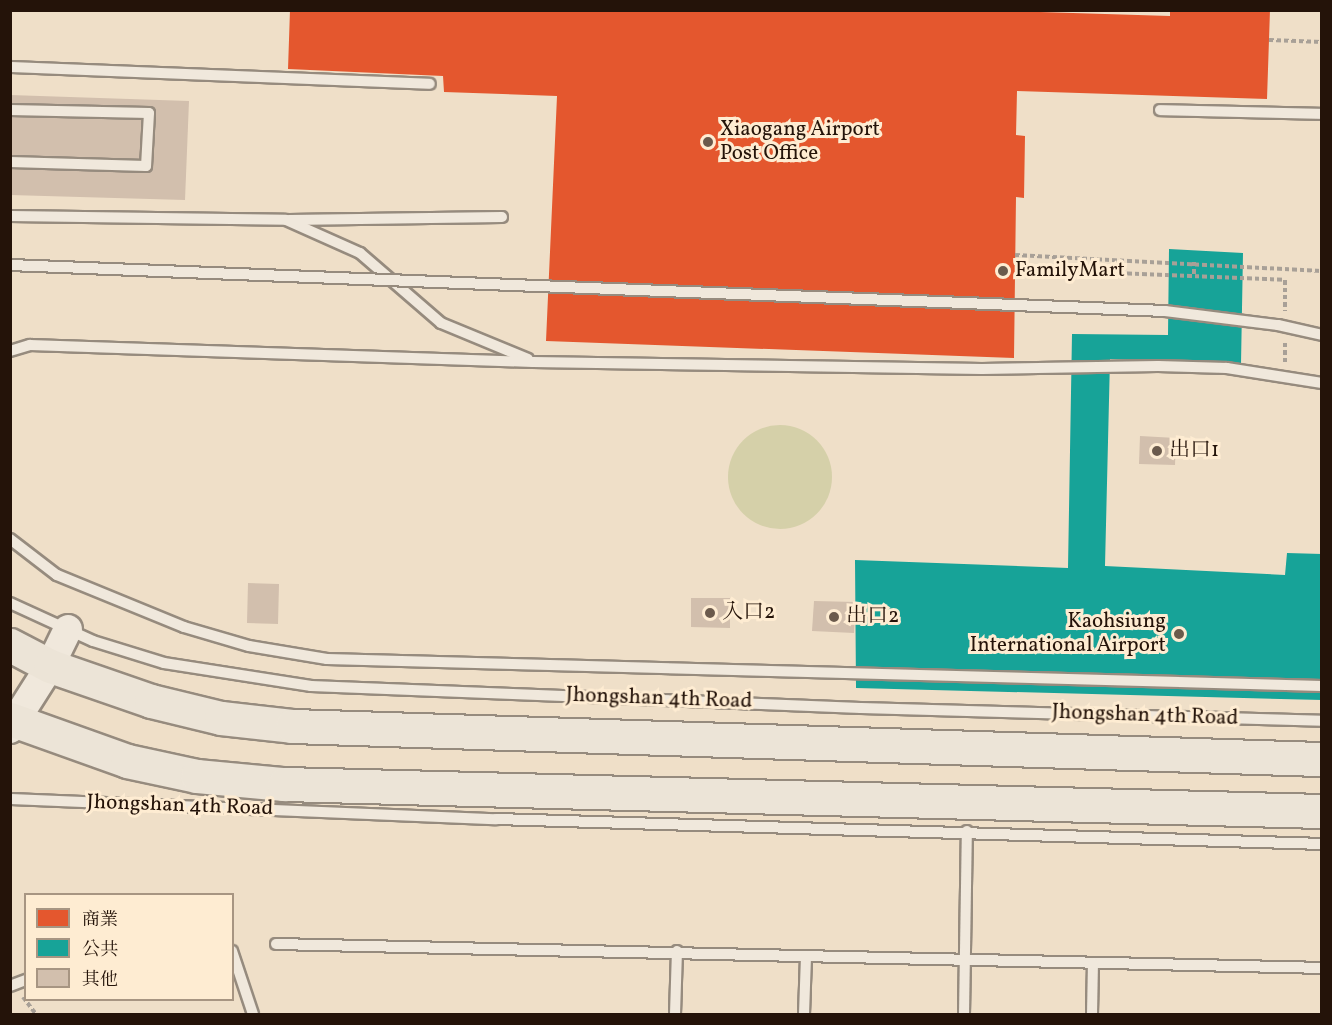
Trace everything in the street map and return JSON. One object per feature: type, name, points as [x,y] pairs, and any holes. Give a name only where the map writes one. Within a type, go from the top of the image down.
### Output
[{"type":"main road","name":"Jhongshan 4th Road","points":[[10,645],[50,666],[151,701],[221,718],[292,726],[1322,759]]},
{"type":"main road","name":"Jhongshan 4th Road","points":[[12,723],[127,761],[196,776],[284,784],[1322,811]]},
{"type":"street","points":[[12,723],[50,666],[68,630]]},
{"type":"lane","points":[[10,67],[430,84]]},
{"type":"lane","points":[[10,110],[149,113],[146,166],[10,162]]},
{"type":"lane","points":[[1160,110],[1322,114]]},
{"type":"lane","points":[[10,216],[285,220],[502,217]]},
{"type":"lane","points":[[285,220],[360,253],[441,323],[533,362]]},
{"type":"lane","points":[[10,265],[1165,311],[1278,325],[1322,335]]},
{"type":"lane","points":[[10,351],[30,345],[533,362],[982,369],[1158,366],[1227,368],[1322,383]]},
{"type":"lane","points":[[10,539],[57,575],[184,627],[249,646],[327,659],[1322,686]]},
{"type":"lane","name":"Jhongshan 4th Road","points":[[10,603],[68,630],[164,663],[311,686],[861,708],[1322,721]]},
{"type":"lane","name":"Jhongshan 4th Road","points":[[10,799],[496,819],[967,831],[1322,844]]},
{"type":"lane","points":[[964,1014],[967,831]]},
{"type":"lane","points":[[276,944],[677,951],[1322,968]]},
{"type":"lane","points":[[675,1014],[677,951]]},
{"type":"lane","points":[[804,1014],[806,956]]},
{"type":"lane","points":[[234,957],[253,1014]]},
{"type":"lane","points":[[1092,1014],[1093,963]]},
{"type":"path","points":[[1269,40],[1322,42]]},
{"type":"path","points":[[1015,255],[1194,262],[1322,271]]},
{"type":"path","points":[[1194,262],[1194,276]]},
{"type":"path","points":[[1015,269],[1285,280],[1285,323]]},
{"type":"path","points":[[1284,376],[1285,333]]},
{"type":"shaded area","points":[[780,425],[800,429],[817,440],[828,457],[832,477],[828,497],[817,514],[800,525],[780,529],[760,525],[743,514],[732,497],[728,477],[732,457],[743,440],[760,429]]},
{"type":"building: 商業","points":[[290,10],[973,10],[1170,16],[1170,10],[1270,10],[1267,99],[1017,91],[1016,135],[1025,136],[1024,198],[1016,197],[1014,358],[546,341],[557,96],[444,92],[443,76],[288,69]]},
{"type":"building: 公共","points":[[1169,249],[1243,253],[1241,364],[1110,359],[1105,566],[1285,575],[1287,553],[1322,554],[1322,700],[856,688],[855,560],[1068,568],[1072,334],[1168,335]]},
{"type":"building: 其他","points":[[10,95],[189,101],[185,200],[10,195]]},
{"type":"building: 其他","name":"出口1","points":[[1140,436],[1176,438],[1175,465],[1139,464]]},
{"type":"building: 其他","points":[[248,583],[279,584],[278,624],[247,623]]},
{"type":"building: 其他","name":"入口2","points":[[691,598],[730,598],[730,628],[691,627]]},
{"type":"building: 其他","name":"出口2","points":[[814,601],[856,602],[854,633],[812,631]]},
{"type":"place","name":"Xiaogang Airport Post Office","points":[[708,142]]},
{"type":"place","name":"FamilyMart","points":[[1003,271]]},
{"type":"place","name":"出口1","points":[[1157,451]]},
{"type":"place","name":"入口2","points":[[710,613]]},
{"type":"place","name":"出口2","points":[[834,617]]},
{"type":"place","name":"Kaohsiung International Airport","points":[[1179,634]]}]
